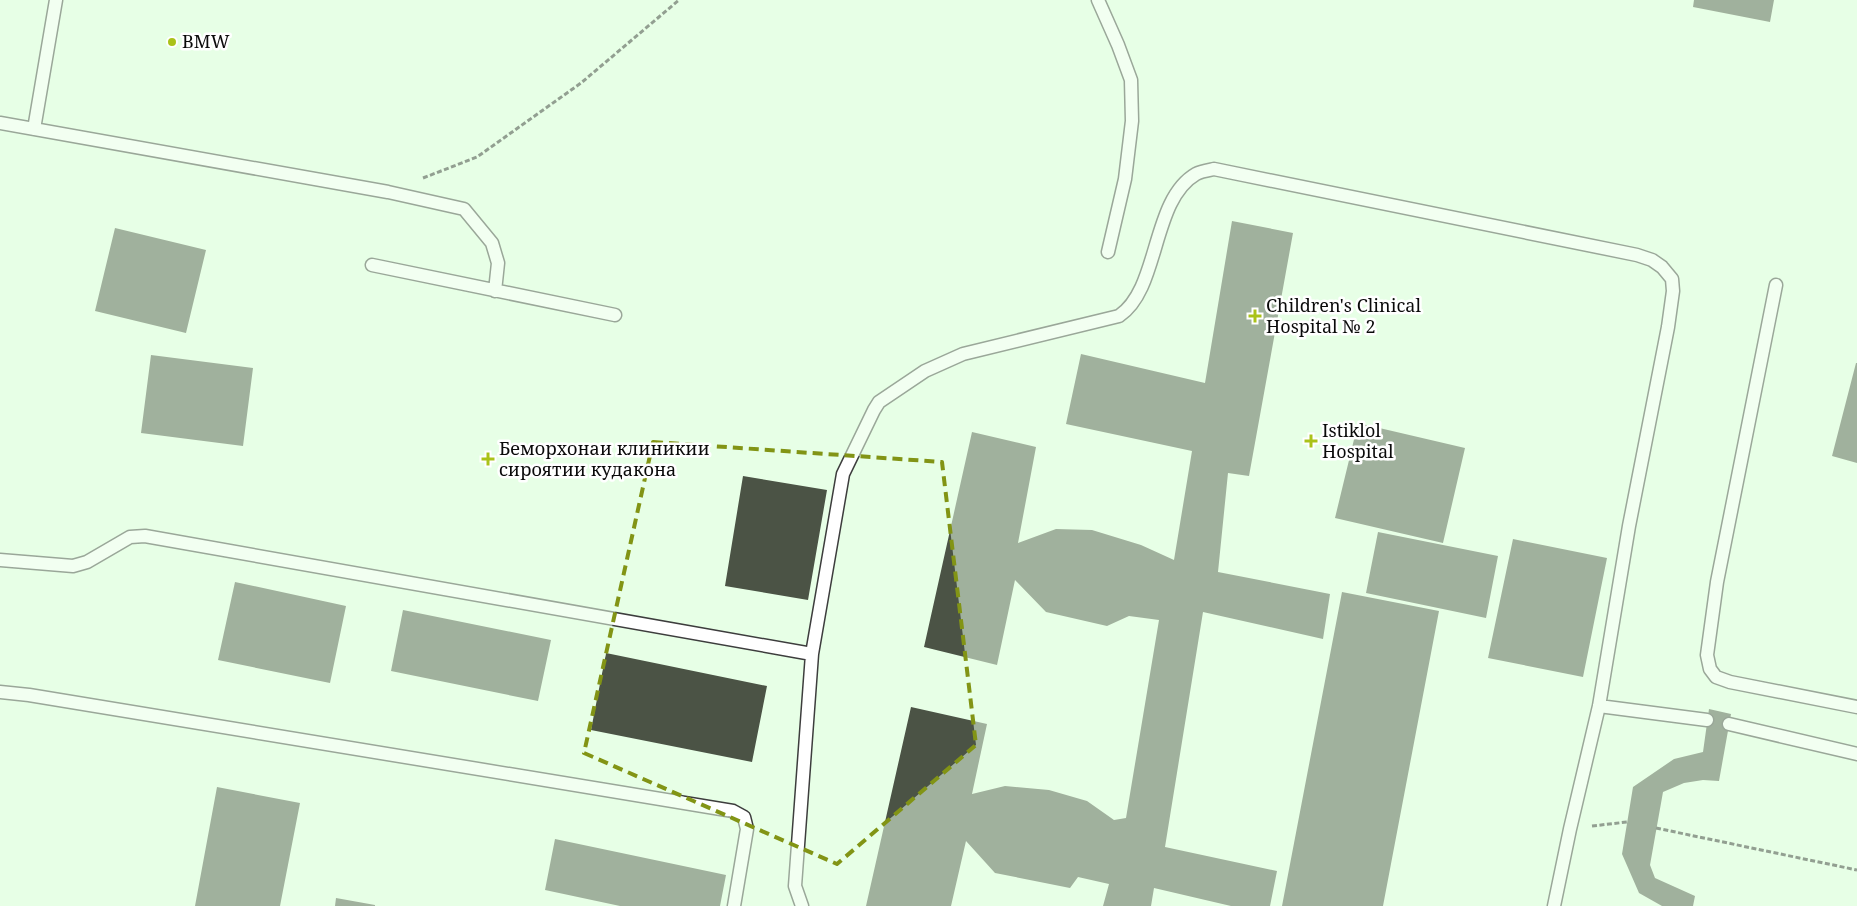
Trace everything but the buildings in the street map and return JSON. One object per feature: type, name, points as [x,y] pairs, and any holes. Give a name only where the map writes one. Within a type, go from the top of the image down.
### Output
[{"type":"lane","points":[[34,129],[56,0]]},
{"type":"lane","points":[[1098,0],[1131,80],[1132,121],[1125,180],[1108,252]]},
{"type":"lane","points":[[0,123],[388,192],[464,209],[492,243],[498,263],[494,291]]},
{"type":"lane","points":[[802,906],[795,886],[812,654],[844,474],[874,410],[879,402],[925,371],[963,354],[1119,316],[1126,311],[1139,295],[1164,221],[1182,185],[1197,173],[1214,169],[1638,255],[1652,260],[1662,267],[1672,279],[1673,291],[1668,328],[1629,526],[1599,706],[1554,906]]},
{"type":"lane","points":[[372,265],[614,315]]},
{"type":"lane","points":[[1776,285],[1717,582],[1707,656],[1710,669],[1716,677],[1730,682],[1857,707]]},
{"type":"lane","points":[[0,560],[73,566],[87,562],[130,537],[145,536],[812,654]]},
{"type":"lane","points":[[0,692],[29,695],[733,811],[744,817],[747,829],[734,906]]},
{"type":"lane","points":[[1599,706],[1707,720]]},
{"type":"lane","points":[[1729,724],[1857,754]]},
{"type":"path","points":[[388,192],[477,156],[581,83],[679,0]]},
{"type":"path","points":[[1570,829],[1626,822]]},
{"type":"path","points":[[1656,828],[1857,870]]},
{"type":"highlighted area","points":[[653,442],[942,462],[976,745],[837,864],[584,753]]},
{"type":"place","name":"BMW","points":[[172,42]]},
{"type":"place","name":"Children's Clinical Hospital № 2","points":[[1255,316]]},
{"type":"place","name":"Istiklol Hospital","points":[[1311,441]]},
{"type":"place","name":"Беморхонаи клиникии сироятии кудакона","points":[[488,459]]}]
